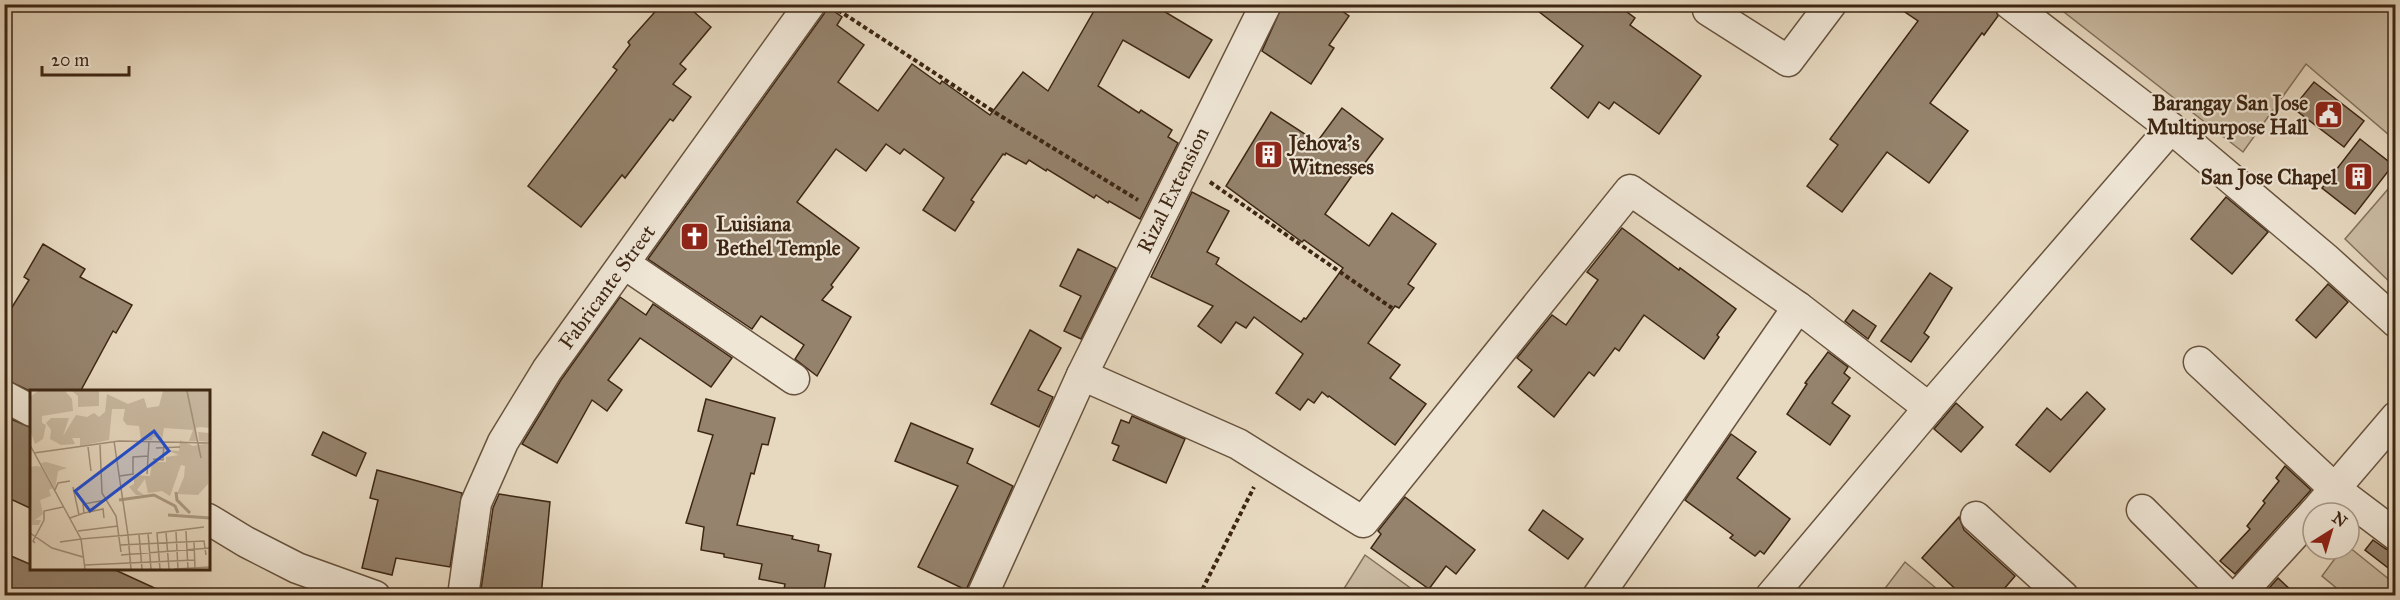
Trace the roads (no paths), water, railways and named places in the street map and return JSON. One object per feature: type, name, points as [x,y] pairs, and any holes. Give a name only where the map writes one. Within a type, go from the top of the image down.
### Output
[{"type":"street","name":"Fabricante Street","points":[[463,596],[476,503],[503,442],[547,370],[810,4]]},
{"type":"street","name":"Rizal Extension","points":[[982,596],[1082,375],[1266,4]]},
{"type":"street","points":[[1708,10],[1788,61],[1830,4]]},
{"type":"street","points":[[2010,4],[2171,128],[2325,258],[2396,322]]},
{"type":"street","points":[[1771,596],[1929,408],[2171,128]]},
{"type":"street","points":[[1082,375],[1238,444],[1363,522],[1630,190],[1798,307],[1929,408]]},
{"type":"street","points":[[625,264],[794,379]]},
{"type":"street","points":[[1599,596],[1798,307]]},
{"type":"street","points":[[2199,362],[2335,489],[2396,535]]},
{"type":"street","points":[[4,396],[30,410]]},
{"type":"street","points":[[2324,501],[2396,417]]},
{"type":"street","points":[[2142,510],[2228,596]]},
{"type":"street","points":[[1976,517],[2063,596]]},
{"type":"street","points":[[210,520],[297,568],[375,596]]},
{"type":"street","points":[[2238,596],[2301,526]]},
{"type":"place","name":"Barangay San Jose Multipurpose Hall","points":[[2329,115]]},
{"type":"place","name":"Jehova's Witnesses","points":[[1268,155]]},
{"type":"place","name":"San Jose Chapel","points":[[2358,177]]},
{"type":"place","name":"Luisiana Bethel Temple","points":[[695,236]]}]
